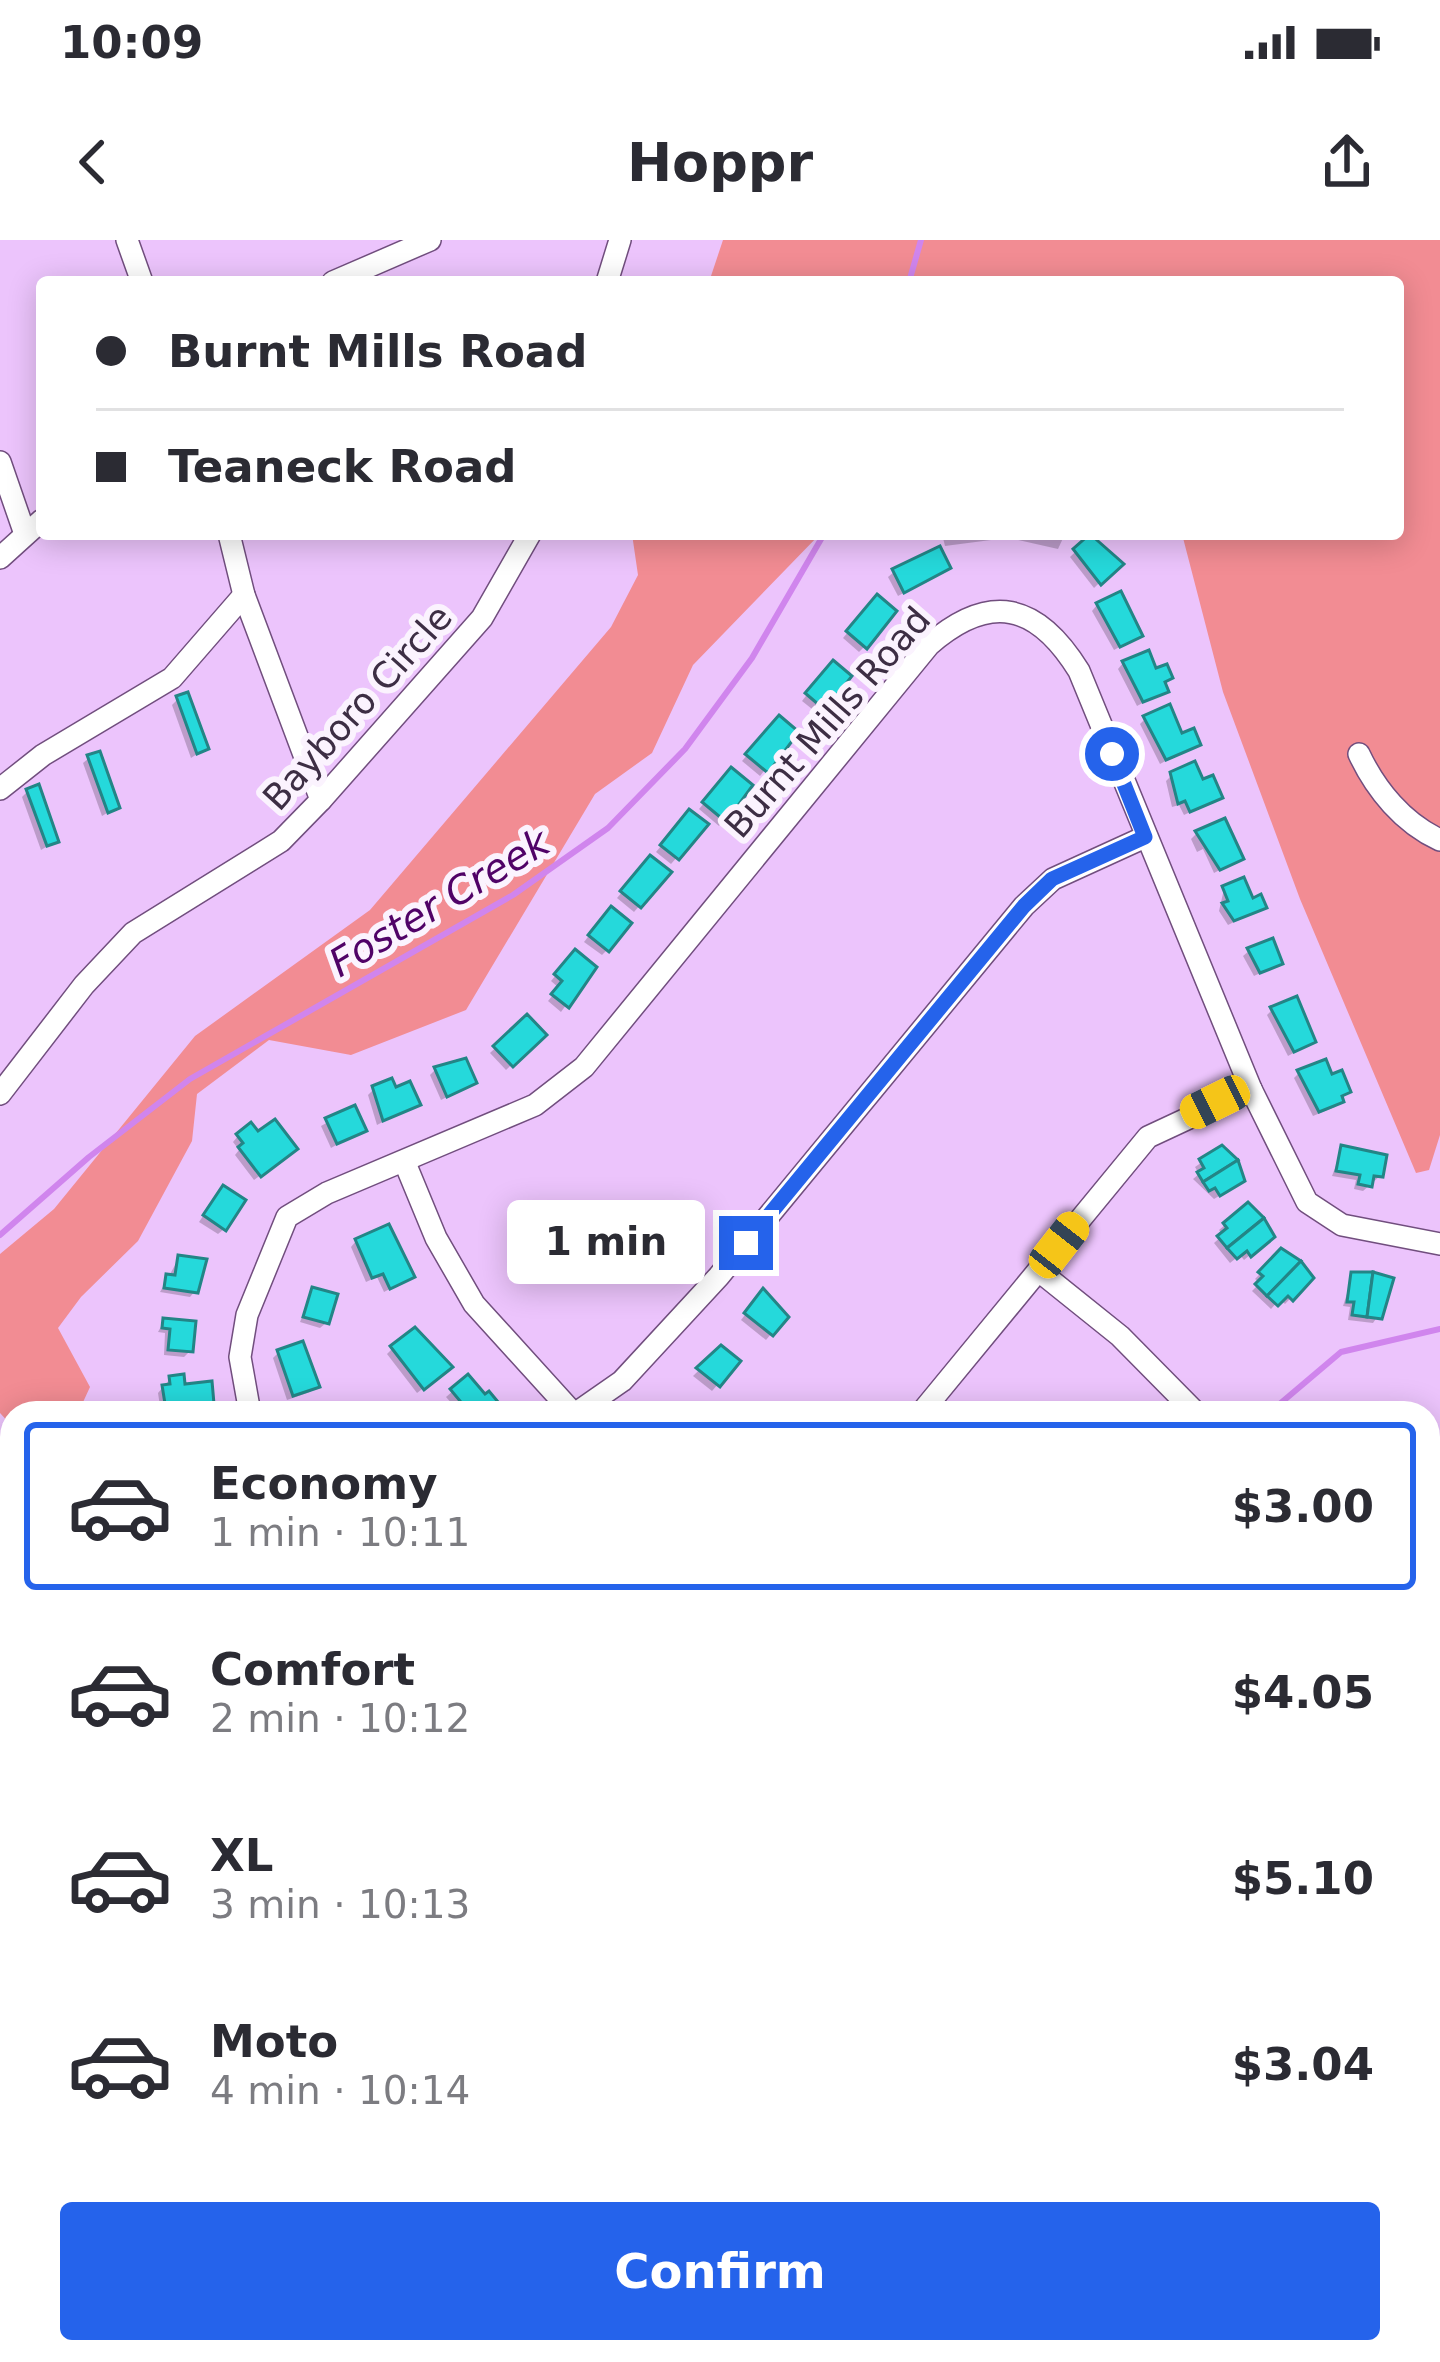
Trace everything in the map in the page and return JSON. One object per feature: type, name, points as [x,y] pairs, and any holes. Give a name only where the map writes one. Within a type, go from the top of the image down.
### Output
[{"type":"street","points":[[127,240],[140,276]]},
{"type":"street","points":[[347,276],[430,240]]},
{"type":"street","points":[[609,276],[620,240]]},
{"type":"street","points":[[0,462],[33,527],[0,559]]},
{"type":"street","points":[[235,540],[244,595],[321,800]]},
{"type":"street","name":"Bayboro Circle","points":[[0,1094],[83,985],[134,933],[281,841],[321,800],[482,618],[527,540]]},
{"type":"street","points":[[0,789],[43,755],[172,678],[244,595]]},
{"type":"street","name":"Burnt Mills Road","points":[[248,1401],[240,1358],[247,1316],[287,1217],[327,1193],[535,1106],[584,1066],[929,645],[961,617],[995,609],[1032,619],[1061,641],[1079,671],[1251,1089],[1306,1202],[1342,1225],[1440,1244]]},
{"type":"street","points":[[1359,754],[1371,779],[1402,816],[1440,841]]},
{"type":"street","points":[[593,1401],[622,1381],[718,1276],[1024,906],[1052,879],[1145,837]]},
{"type":"street","points":[[931,1401],[1148,1137],[1251,1089]]},
{"type":"street","points":[[405,1163],[436,1238],[474,1304],[564,1401]]},
{"type":"street","points":[[1039,1270],[1120,1336],[1184,1401]]},
{"type":"shaded area","points":[[723,240],[1440,240],[1440,1135],[1429,1170],[1416,1173],[1300,899],[1223,692],[1184,540],[1404,540],[1404,276],[711,276]]},
{"type":"shaded area","points":[[633,540],[814,540],[693,665],[652,753],[595,794],[466,1010],[351,1055],[269,1040],[197,1094],[192,1141],[138,1241],[81,1297],[58,1328],[90,1387],[84,1401],[0,1401],[0,1254],[54,1209],[195,1036],[370,910],[611,627],[638,575]]},
{"type":"building","points":[[1083,540],[1097,540],[1124,564],[1101,585],[1073,549]]},
{"type":"building","points":[[940,546],[951,568],[904,593],[892,569]]},
{"type":"building","points":[[1121,591],[1143,636],[1120,647],[1096,603]]},
{"type":"building","points":[[877,594],[897,611],[867,649],[846,631]]},
{"type":"building","points":[[1149,650],[1156,668],[1167,664],[1173,678],[1165,682],[1169,692],[1143,702],[1122,661]]},
{"type":"building","points":[[833,660],[852,676],[825,710],[805,693]]},
{"type":"building","points":[[188,692],[209,749],[197,754],[176,696]]},
{"type":"building","points":[[1170,704],[1182,733],[1194,728],[1201,745],[1166,760],[1143,716]]},
{"type":"building","points":[[779,715],[799,732],[768,773],[745,754]]},
{"type":"building","points":[[100,751],[120,808],[108,813],[87,755]]},
{"type":"building","points":[[1195,761],[1203,779],[1213,775],[1223,798],[1190,812],[1185,801],[1178,804],[1170,772]]},
{"type":"building","points":[[731,767],[753,785],[726,822],[702,802]]},
{"type":"building","points":[[39,784],[59,842],[47,846],[26,789]]},
{"type":"building","points":[[689,809],[709,824],[679,860],[660,845]]},
{"type":"building","points":[[1225,818],[1244,859],[1220,870],[1195,831]]},
{"type":"building","points":[[650,855],[672,872],[641,908],[620,891]]},
{"type":"building","points":[[1244,877],[1253,898],[1261,894],[1267,908],[1234,921],[1222,903],[1228,901],[1222,886]]},
{"type":"building","points":[[611,906],[632,923],[609,952],[588,935]]},
{"type":"building","points":[[1273,938],[1283,964],[1260,973],[1247,948]]},
{"type":"building","points":[[575,949],[597,967],[569,1008],[551,994],[562,981],[554,974]]},
{"type":"building","points":[[1297,996],[1316,1042],[1294,1052],[1270,1007]]},
{"type":"building","points":[[527,1014],[547,1035],[513,1067],[493,1046]]},
{"type":"building","points":[[466,1058],[477,1083],[447,1097],[434,1067]]},
{"type":"building","points":[[1326,1059],[1332,1074],[1342,1070],[1351,1092],[1342,1096],[1344,1102],[1319,1112],[1297,1070]]},
{"type":"building","points":[[392,1078],[396,1087],[410,1081],[421,1105],[383,1121],[372,1086]]},
{"type":"building","points":[[355,1105],[367,1131],[337,1144],[325,1118]]},
{"type":"building","points":[[275,1119],[298,1149],[261,1177],[238,1147],[243,1143],[236,1134],[251,1122],[258,1131]]},
{"type":"building","points":[[1222,1145],[1238,1160],[1203,1182],[1197,1172],[1204,1168],[1199,1159]]},
{"type":"building","points":[[1341,1145],[1387,1155],[1383,1177],[1374,1176],[1372,1187],[1358,1184],[1360,1175],[1336,1171]]},
{"type":"building","points":[[1238,1160],[1245,1181],[1220,1196],[1215,1188],[1209,1191],[1203,1182]]},
{"type":"building","points":[[223,1185],[246,1200],[226,1231],[203,1215]]},
{"type":"building","points":[[1248,1202],[1264,1218],[1227,1248],[1217,1236],[1227,1228],[1223,1223]]},
{"type":"building","points":[[1264,1218],[1275,1237],[1251,1257],[1247,1251],[1237,1259],[1227,1248]]},
{"type":"building","points":[[389,1224],[415,1277],[390,1289],[383,1274],[372,1278],[355,1239]]},
{"type":"building","points":[[1281,1248],[1301,1261],[1267,1296],[1255,1284],[1263,1276],[1258,1272]]},
{"type":"building","points":[[178,1255],[207,1259],[198,1293],[164,1288],[166,1274],[175,1275]]},
{"type":"building","points":[[1301,1261],[1314,1278],[1293,1301],[1288,1296],[1278,1306],[1267,1296]]},
{"type":"building","points":[[1351,1272],[1373,1272],[1367,1317],[1352,1315],[1354,1302],[1347,1302]]},
{"type":"building","points":[[1373,1272],[1394,1278],[1382,1319],[1367,1317]]},
{"type":"building","points":[[312,1287],[338,1294],[329,1324],[303,1317]]},
{"type":"building","points":[[763,1288],[789,1317],[773,1336],[744,1313]]},
{"type":"building","points":[[163,1318],[196,1321],[193,1352],[168,1350],[170,1329],[162,1328]]},
{"type":"building","points":[[415,1327],[453,1367],[424,1390],[390,1346]]},
{"type":"building","points":[[303,1341],[320,1387],[293,1396],[277,1350]]},
{"type":"building","points":[[721,1345],[741,1361],[720,1387],[696,1368]]},
{"type":"building","points":[[184,1374],[185,1384],[212,1381],[214,1401],[165,1401],[162,1385],[170,1384],[169,1376]]},
{"type":"building","points":[[468,1374],[497,1401],[460,1401],[450,1389]]},
{"type":"waterway","name":"Foster Creek","points":[[911,276],[921,240]]},
{"type":"waterway","name":"Foster Creek","points":[[0,1235],[89,1157],[190,1079],[513,895],[608,828],[685,749],[752,658],[821,540]]},
{"type":"waterway","points":[[1283,1401],[1341,1352],[1440,1329]]},
{"type":"route","points":[[746,1243],[1024,906],[1052,879],[1104,851],[1145,837],[1112,754]]}]
